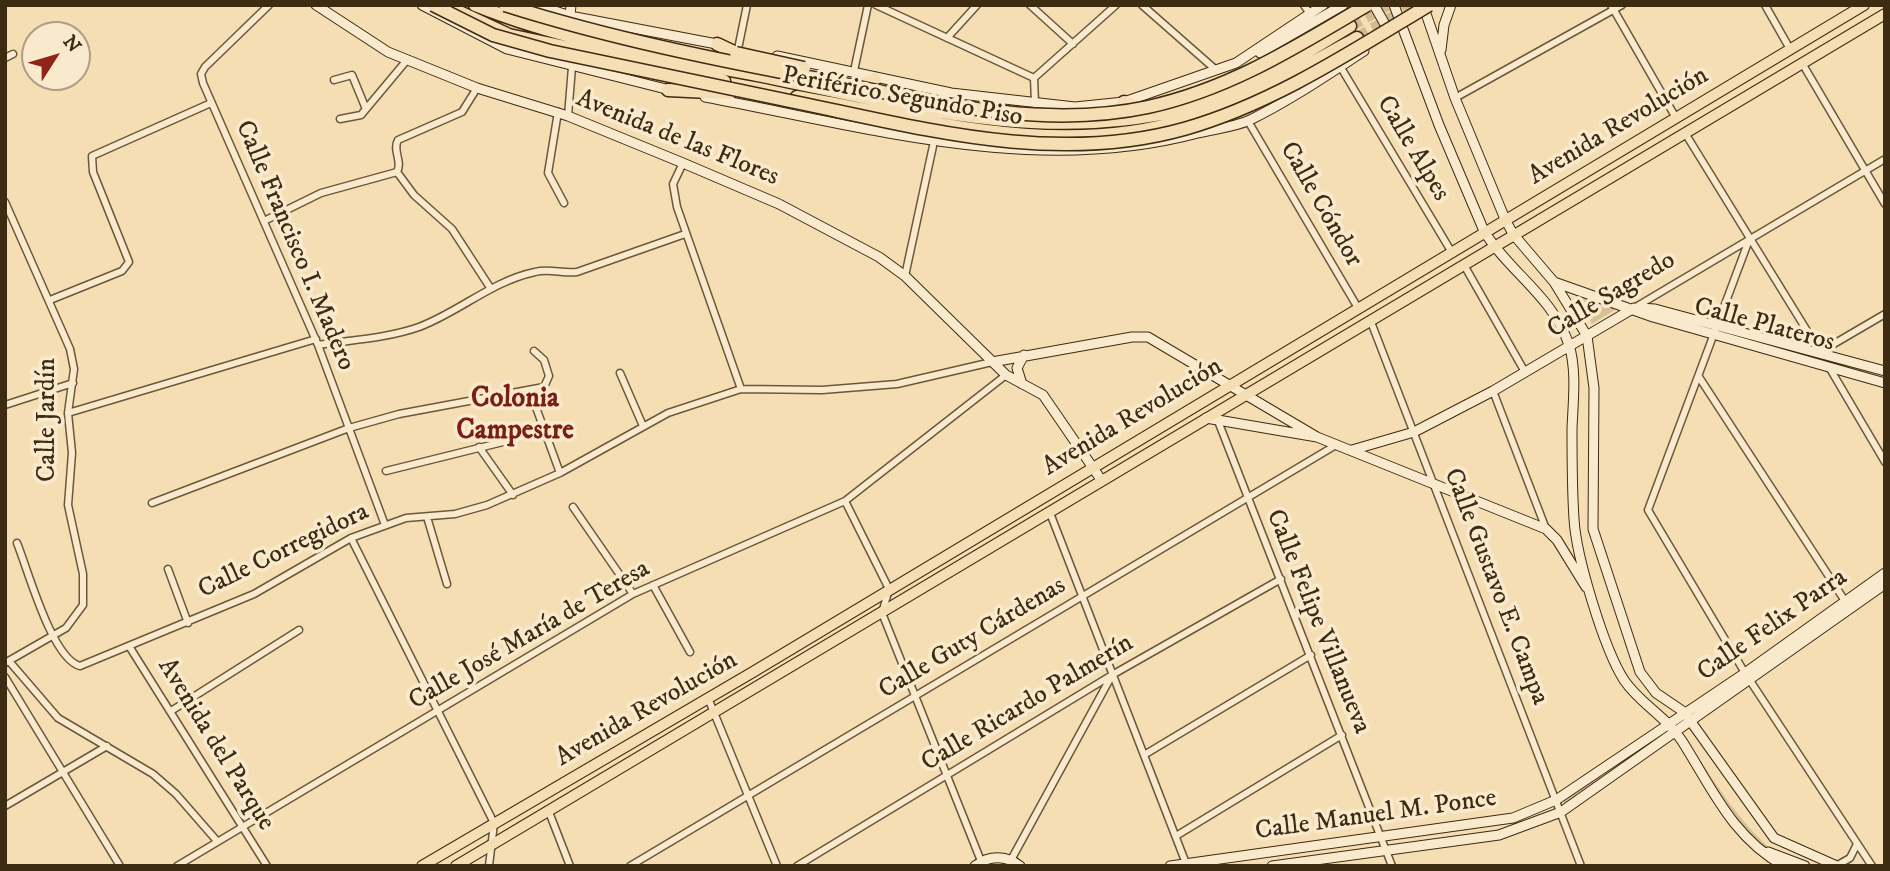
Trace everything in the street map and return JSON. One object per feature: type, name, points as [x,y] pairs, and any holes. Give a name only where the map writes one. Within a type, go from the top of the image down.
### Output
[{"type":"highway","name":"Periférico Segundo Piso","points":[[433,5],[494,35],[550,51],[935,132],[1024,144],[1076,145],[1140,139],[1185,129],[1264,100],[1426,8]]},
{"type":"highway","points":[[446,5],[509,35],[790,96],[1024,135],[1077,136],[1153,121]]},
{"type":"highway","points":[[475,5],[517,22],[591,40],[939,112],[1026,124],[1184,120],[1261,91],[1354,32]]},
{"type":"highway","name":"Periférico Segundo Piso","points":[[505,5],[606,33],[759,68],[973,108],[1031,109],[1075,114],[1145,107],[1224,85],[1291,51],[1367,5]]},
{"type":"highway","points":[[717,44],[871,82],[1031,109]]},
{"type":"highway","points":[[846,93],[875,79]]},
{"type":"highway","points":[[668,90],[790,96]]},
{"type":"highway","points":[[1124,102],[1153,121]]},
{"type":"highway","points":[[1129,148],[1153,121]]},
{"type":"main road","name":"Avenida de las Flores","points":[[316,5],[388,52],[477,88],[568,116],[779,204],[879,257],[905,276],[992,362]]},
{"type":"main road","points":[[422,5],[486,40],[572,67],[668,90],[942,141],[1024,152],[1129,148],[1248,121],[1402,28],[1426,8]]},
{"type":"main road","points":[[537,5],[570,16],[717,44]]},
{"type":"main road","points":[[570,16],[571,5]]},
{"type":"main road","points":[[1236,63],[1323,5]]},
{"type":"main road","points":[[737,51],[854,71],[875,79],[1031,109],[1075,107],[1124,102],[1236,63],[1263,52],[1343,5]]},
{"type":"main road","points":[[1374,5],[1386,26],[1378,43]]},
{"type":"main road","points":[[1394,5],[1484,231],[1493,246],[1539,292],[1553,312],[1569,347],[1573,377],[1574,521],[1592,597],[1624,680],[1670,722],[1726,815],[1759,850],[1784,866]]},
{"type":"main road","points":[[1402,5],[1402,28]]},
{"type":"main road","points":[[1413,5],[1426,8],[1439,5]]},
{"type":"main road","points":[[1442,58],[1442,33],[1451,5]]},
{"type":"main road","name":"Avenida Revolución","points":[[422,866],[708,698],[1864,5]]},
{"type":"main road","points":[[1426,8],[1455,98],[1505,219],[1513,234],[1554,282],[1587,336],[1594,388],[1593,529],[1634,660],[1647,684],[1684,712],[1774,838],[1837,866]]},
{"type":"main road","name":"Avenida Revolución","points":[[456,866],[1885,14]]},
{"type":"main road","name":"Calle Plateros","points":[[1554,282],[1634,308],[1655,309],[1885,383]]},
{"type":"main road","name":"Calle Sagredo","points":[[1352,451],[1414,432],[1493,391],[1634,308]]},
{"type":"main road","name":"Calle Plateros","points":[[1716,330],[1820,352],[1885,371]]},
{"type":"main road","points":[[992,362],[1132,337],[1148,337],[1317,437],[1433,481],[1546,529],[1557,540],[1592,597]]},
{"type":"main road","points":[[1024,355],[1017,373],[1024,386]]},
{"type":"main road","points":[[1006,375],[1010,369],[1008,358]]},
{"type":"main road","points":[[992,362],[1006,375],[1043,395],[1054,407],[1102,481]]},
{"type":"main road","points":[[1253,425],[1261,405]]},
{"type":"main road","points":[[1206,418],[1317,437]]},
{"type":"main road","points":[[1572,443],[1592,443]]},
{"type":"main road","name":"Calle Felix Parra","points":[[1691,721],[1885,573]]},
{"type":"main road","name":"Calle Felix Parra","points":[[1684,712],[1748,677],[1885,584]]},
{"type":"main road","name":"Calle Manuel M. Ponce","points":[[1170,866],[1495,822],[1556,800],[1684,712]]},
{"type":"main road","points":[[1700,715],[1703,739]]},
{"type":"main road","name":"Calle Manuel M. Ponce","points":[[1272,866],[1385,848],[1499,835],[1561,812],[1691,721]]},
{"type":"main road","points":[[1759,850],[1805,866]]},
{"type":"main road","points":[[978,863],[994,858],[1016,863]]},
{"type":"street","name":"Calle Francisco I. Madero","points":[[269,5],[205,66],[201,74],[202,83],[317,342],[384,525]]},
{"type":"street","points":[[737,51],[747,5]]},
{"type":"street","points":[[854,71],[868,5]]},
{"type":"street","points":[[876,5],[1034,78]]},
{"type":"street","points":[[947,38],[976,5]]},
{"type":"street","points":[[1030,5],[1073,44]]},
{"type":"street","points":[[1031,109],[1034,78],[1116,5]]},
{"type":"street","points":[[1142,5],[1216,70]]},
{"type":"street","points":[[1304,5],[1310,14]]},
{"type":"street","points":[[1455,98],[1612,8],[1622,5]]},
{"type":"street","points":[[1765,5],[1790,49]]},
{"type":"street","points":[[1612,8],[1676,118]]},
{"type":"street","points":[[340,119],[361,114],[407,60]]},
{"type":"street","points":[[1802,64],[1885,204]]},
{"type":"street","name":"Calle Alpes","points":[[1340,66],[1451,251]]},
{"type":"street","points":[[568,116],[572,67]]},
{"type":"street","points":[[334,80],[352,75],[366,109]]},
{"type":"street","points":[[397,172],[399,168],[395,146],[398,140],[463,112],[477,88]]},
{"type":"street","points":[[50,300],[122,271],[129,262],[93,173],[92,156],[211,103]]},
{"type":"street","points":[[558,113],[548,173],[564,203]]},
{"type":"street","name":"Calle Cóndor","points":[[1248,121],[1358,308]]},
{"type":"street","points":[[1685,133],[1885,461]]},
{"type":"street","points":[[905,276],[933,146]]},
{"type":"street","name":"Calle Sagredo","points":[[1634,308],[1885,159]]},
{"type":"street","points":[[683,163],[673,184],[685,234],[741,389]]},
{"type":"street","points":[[264,221],[321,193],[397,172]]},
{"type":"street","points":[[397,172],[414,195],[452,229],[491,289]]},
{"type":"street","name":"Calle Jardín","points":[[5,202],[70,349],[73,383],[68,413],[72,453],[68,506],[86,593],[76,618],[53,637],[7,662]]},
{"type":"street","points":[[68,413],[317,342],[418,327],[491,289],[544,270],[563,274],[578,272],[685,234]]},
{"type":"street","points":[[1749,240],[1648,510],[1748,677],[1872,866]]},
{"type":"street","points":[[1464,265],[1525,372]]},
{"type":"street","points":[[1820,352],[1885,314]]},
{"type":"street","name":"Calle Gustavo E. Campa","points":[[1371,322],[1581,866]]},
{"type":"street","points":[[152,503],[349,428],[399,414],[544,387],[549,376],[544,360],[534,351]]},
{"type":"street","name":"Calle Corregidora","points":[[53,637],[64,657],[80,666],[254,594],[351,538],[406,518],[455,514],[513,495],[561,473],[668,413],[741,389],[822,390],[897,384],[992,362]]},
{"type":"street","points":[[620,373],[643,426]]},
{"type":"street","name":"Calle José María de Teresa","points":[[177,866],[633,594],[845,501],[1006,375]]},
{"type":"street","points":[[1699,377],[1845,601]]},
{"type":"street","points":[[5,405],[73,383]]},
{"type":"street","points":[[530,391],[561,473]]},
{"type":"street","points":[[1493,391],[1546,529]]},
{"type":"street","name":"Calle Felipe Villanueva","points":[[1218,421],[1392,866]]},
{"type":"street","points":[[386,471],[507,440]]},
{"type":"street","name":"Calle Guty Cárdenas","points":[[630,866],[1336,445]]},
{"type":"street","points":[[480,447],[513,495]]},
{"type":"street","points":[[845,501],[889,589],[883,613],[947,775],[978,863]]},
{"type":"street","points":[[573,507],[633,594]]},
{"type":"street","points":[[1050,513],[1186,865]]},
{"type":"street","points":[[427,517],[447,584]]},
{"type":"street","points":[[351,538],[494,823],[489,866]]},
{"type":"street","points":[[17,543],[53,637]]},
{"type":"street","points":[[168,569],[188,623]]},
{"type":"street","name":"Calle Ricardo Palmerín","points":[[797,866],[1112,675],[1280,579]]},
{"type":"street","points":[[653,585],[690,652]]},
{"type":"street","points":[[171,711],[299,630]]},
{"type":"street","name":"Avenida del Parque","points":[[129,646],[267,866]]},
{"type":"street","points":[[1144,755],[1311,655]]},
{"type":"street","points":[[7,662],[58,719],[153,774],[176,794],[218,841]]},
{"type":"street","points":[[1016,863],[1112,675]]},
{"type":"street","points":[[5,677],[120,866]]},
{"type":"street","points":[[708,698],[777,866]]},
{"type":"street","points":[[1175,836],[1342,735]]},
{"type":"street","points":[[5,806],[107,746]]},
{"type":"street","points":[[549,812],[570,866]]},
{"type":"street","points":[[1837,866],[1850,858],[1857,844]]},
{"type":"shaded area","points":[[1575,295],[1621,306],[1592,324]]},
{"type":"shaded area","points":[[1652,731],[1656,736],[1567,807],[1563,802]]},
{"type":"shaded area","points":[[1683,734],[1738,814],[1778,855],[1768,854],[1730,812],[1677,738]]},
{"type":"tunnel","points":[[1350,26],[1387,5]]},
{"type":"tunnel","points":[[1357,38],[1414,5]]},
{"type":"district","name":"Colonia Campestre","points":[[515,416]]}]
